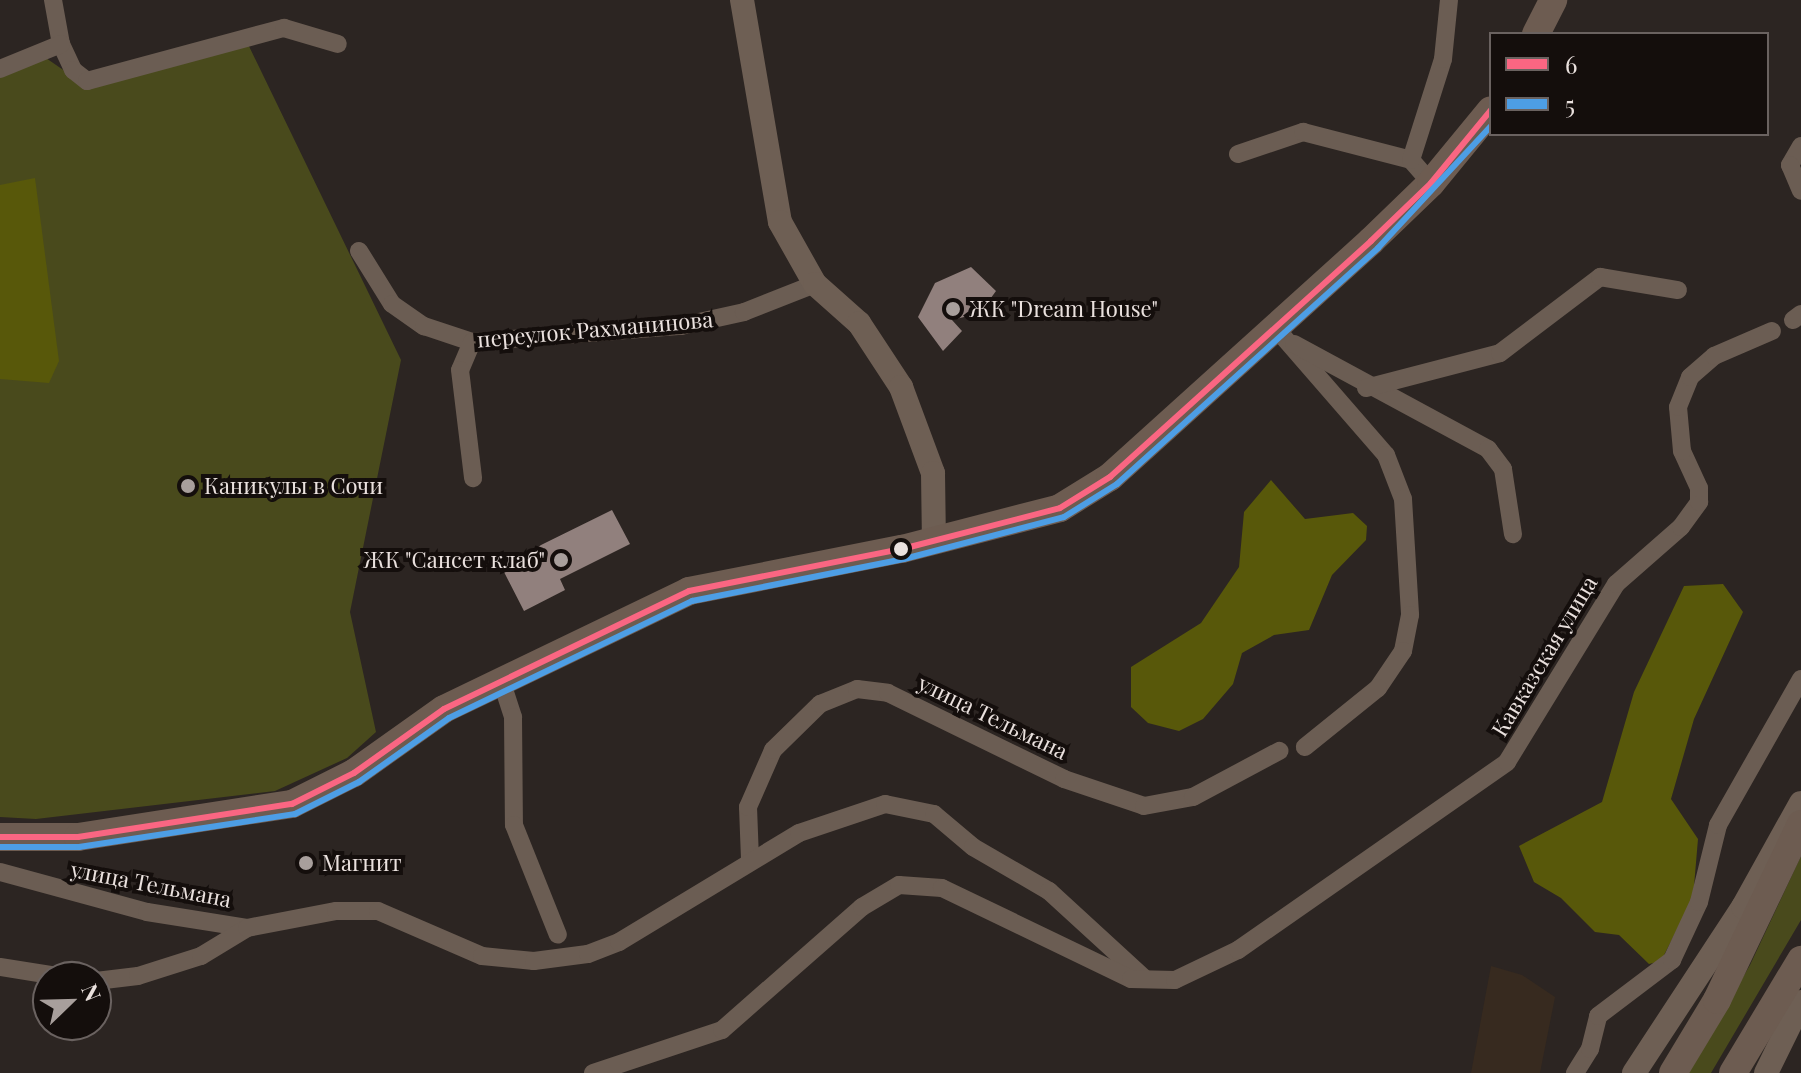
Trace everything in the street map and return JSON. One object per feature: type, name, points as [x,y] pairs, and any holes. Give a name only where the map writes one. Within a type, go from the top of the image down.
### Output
[{"type":"main road","points":[[1537,32],[1553,0]]},
{"type":"main road","points":[[0,837],[78,837],[292,804],[354,773],[444,709],[717,581],[934,541],[1060,508],[1090,492],[1279,331],[1431,183],[1489,112]]},
{"type":"main road","points":[[1673,1073],[1724,985],[1801,824]]},
{"type":"main road","points":[[1733,1073],[1801,960]]},
{"type":"street","points":[[53,0],[61,44],[73,70],[94,81],[284,28],[338,44]]},
{"type":"street","points":[[742,0],[771,196],[815,284],[879,349],[921,430],[937,498],[934,541]]},
{"type":"street","points":[[1411,160],[1443,59],[1449,0]]},
{"type":"street","points":[[0,69],[61,44]]},
{"type":"street","points":[[1238,154],[1303,132],[1411,160],[1431,183]]},
{"type":"street","points":[[1801,146],[1790,165],[1801,191]]},
{"type":"street","name":"переулок Рахманинова","points":[[359,251],[392,304],[424,326],[472,342],[696,323],[815,284]]},
{"type":"street","points":[[1366,388],[1500,353],[1600,277],[1678,290]]},
{"type":"street","points":[[1279,331],[1366,388],[1488,449],[1503,469],[1513,534]]},
{"type":"street","points":[[1279,331],[1392,466],[1403,499],[1410,615],[1403,651],[1378,688],[1305,747]]},
{"type":"street","name":"Кавказская улица","points":[[593,1073],[722,1030],[862,907],[917,882],[1038,929],[1117,974],[1144,978],[1190,976],[1238,950],[1507,762],[1616,584],[1681,527],[1699,502],[1699,488],[1682,451],[1678,407],[1690,377],[1714,356],[1772,331]]},
{"type":"street","points":[[472,342],[460,370],[473,478]]},
{"type":"street","points":[[1575,1073],[1590,1049],[1598,1016],[1672,960],[1699,902],[1718,825],[1801,679]]},
{"type":"street","points":[[502,683],[513,717],[514,825],[558,935]]},
{"type":"street","name":"улица Тельмана","points":[[0,872],[147,912],[247,928],[363,909],[482,956],[566,958],[619,942],[750,859],[748,807],[773,750],[820,704],[857,689],[888,693],[1064,779],[1144,806],[1193,797],[1279,751]]},
{"type":"street","points":[[1634,1073],[1743,907],[1801,803]]},
{"type":"street","points":[[750,859],[840,816],[885,804],[923,808],[1057,897],[1144,978]]},
{"type":"street","name":"улица Тельмана","points":[[112,979],[138,976],[201,956],[247,928]]},
{"type":"street","points":[[0,967],[32,972]]},
{"type":"street","points":[[1766,1073],[1801,1002]]},
{"type":"shaded area","name":"Каникулы в Сочи","points":[[246,40],[401,360],[350,612],[376,732],[347,758],[275,791],[36,819],[0,817],[0,73],[43,56],[88,87]]},
{"type":"shaded area","points":[[35,178],[59,361],[49,383],[0,379],[0,185]]},
{"type":"shaded area","points":[[1271,480],[1305,519],[1353,513],[1367,526],[1366,540],[1332,575],[1309,630],[1274,635],[1242,653],[1233,684],[1203,719],[1179,731],[1148,723],[1131,707],[1131,667],[1201,623],[1239,567],[1244,512]]},
{"type":"shaded area","points":[[1723,584],[1743,612],[1694,719],[1671,799],[1698,839],[1693,898],[1661,961],[1649,964],[1619,935],[1595,932],[1561,898],[1534,882],[1519,846],[1602,802],[1634,692],[1684,586]]},
{"type":"shaded area","points":[[1801,856],[1801,920],[1711,1073],[1687,1073],[1750,965]]},
{"type":"shaded area","points":[[1491,966],[1522,975],[1555,997],[1540,1073],[1471,1073]]},
{"type":"building","name":"ЖК \"Dream House\"","points":[[971,267],[996,291],[980,313],[952,320],[962,331],[943,351],[918,317],[935,283]]},
{"type":"building","name":"ЖК \"Сансет клаб\"","points":[[612,510],[630,544],[560,579],[565,590],[524,611],[504,572],[541,545]]},
{"type":"transit line","name":"6","points":[[0,837],[78,837],[292,804],[354,773],[444,709],[689,591],[902,549],[1060,508],[1110,477],[1371,241],[1431,183],[1489,112]]},
{"type":"transit line","name":"5","points":[[0,847],[79,847],[295,814],[359,782],[449,718],[692,601],[904,559],[1064,517],[1117,484],[1378,248],[1489,128]]},
{"type":"place","name":"ЖК \"Dream House\"","points":[[953,309]]},
{"type":"place","name":"Каникулы в Сочи","points":[[188,486]]},
{"type":"place","name":"ЖК \"Сансет клаб\"","points":[[561,560]]},
{"type":"place","name":"Магнит","points":[[306,863]]}]
